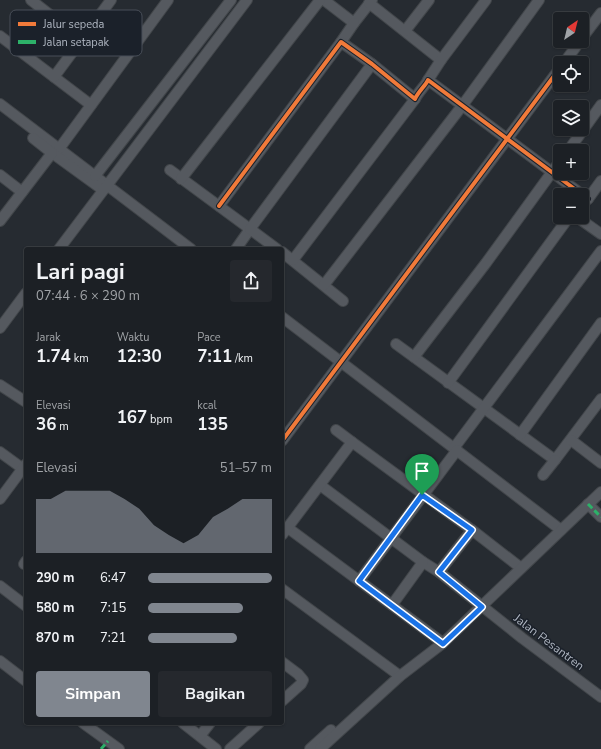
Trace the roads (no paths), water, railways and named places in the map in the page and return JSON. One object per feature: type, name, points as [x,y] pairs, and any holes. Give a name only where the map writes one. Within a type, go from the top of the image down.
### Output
[{"type":"street","points":[[31,0],[44,10]]},
{"type":"street","points":[[103,10],[110,0]]},
{"type":"street","points":[[142,35],[168,0]]},
{"type":"street","points":[[95,176],[231,0]]},
{"type":"street","points":[[60,247],[247,0]]},
{"type":"street","points":[[181,178],[320,0]]},
{"type":"street","points":[[324,0],[354,23]]},
{"type":"street","points":[[405,31],[429,0]]},
{"type":"street","points":[[293,260],[415,99],[419,91],[427,84],[441,60],[486,0]]},
{"type":"street","points":[[324,286],[462,106],[539,0]]},
{"type":"street","points":[[219,206],[370,2],[441,60]]},
{"type":"street","points":[[589,29],[601,13]]},
{"type":"street","points":[[0,36],[10,44]]},
{"type":"street","points":[[341,42],[372,64],[415,99]]},
{"type":"street","points":[[26,56],[91,104]]},
{"type":"street","points":[[54,77],[70,56]]},
{"type":"street","points":[[0,221],[127,56]]},
{"type":"street","points":[[237,247],[372,64]]},
{"type":"street","points":[[284,438],[553,77]]},
{"type":"street","points":[[428,80],[552,172],[570,188]]},
{"type":"street","points":[[0,104],[15,115],[55,151],[188,247]]},
{"type":"street","points":[[573,144],[601,105]]},
{"type":"street","points":[[55,151],[95,176],[105,187]]},
{"type":"street","points":[[170,170],[274,247]]},
{"type":"street","points":[[414,357],[486,263],[552,172]]},
{"type":"street","points":[[0,175],[22,192]]},
{"type":"street","points":[[589,197],[601,181]]},
{"type":"street","points":[[448,383],[564,224]]},
{"type":"street","points":[[587,224],[601,234]]},
{"type":"street","points":[[359,581],[601,251]]},
{"type":"street","points":[[284,253],[343,301]]},
{"type":"street","points":[[0,328],[24,296]]},
{"type":"street","points":[[284,318],[342,361],[561,530]]},
{"type":"street","points":[[520,434],[601,323]]},
{"type":"street","points":[[396,344],[555,460]]},
{"type":"street","points":[[0,385],[23,399]]},
{"type":"street","points":[[543,475],[601,399]]},
{"type":"street","points":[[336,430],[422,495],[472,530],[520,568]]},
{"type":"street","points":[[571,440],[601,463]]},
{"type":"street","points":[[352,442],[285,531],[359,581],[443,644]]},
{"type":"street","points":[[0,452],[24,467]]},
{"type":"street","points":[[0,499],[24,469]]},
{"type":"street","name":"Jalan Pesantren","points":[[320,485],[390,538],[439,572],[482,607],[601,697]]},
{"type":"street","points":[[320,749],[400,676],[443,644],[520,568],[601,492]]},
{"type":"street","points":[[588,504],[601,517]]},
{"type":"street","points":[[439,572],[472,530]]},
{"type":"street","points":[[392,605],[423,562]]},
{"type":"street","points":[[0,586],[24,604]]},
{"type":"street","points":[[284,590],[400,676]]},
{"type":"street","points":[[0,661],[24,679]]},
{"type":"street","points":[[284,664],[298,674],[303,680],[301,684],[284,700]]},
{"type":"street","points":[[85,725],[104,745],[119,749]]},
{"type":"street","points":[[186,725],[216,749]]},
{"type":"street","points":[[200,736],[208,725]]},
{"type":"street","points":[[230,749],[257,725]]},
{"type":"street","points":[[310,749],[330,730]]}]
